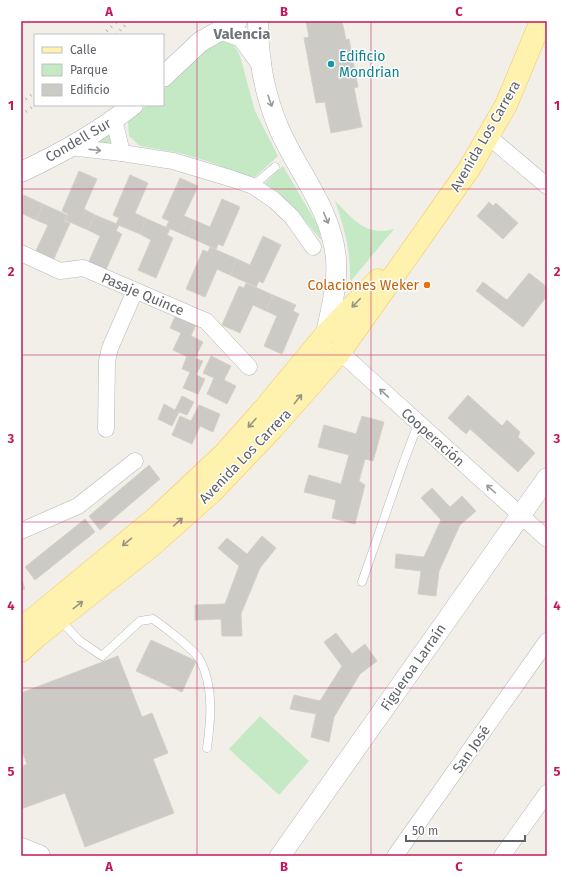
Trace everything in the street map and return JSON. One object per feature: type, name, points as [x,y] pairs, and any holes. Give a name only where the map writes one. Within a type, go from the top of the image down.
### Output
[{"type":"main road","name":"Avenida Los Carrera","points":[[25,639],[59,619],[150,547],[212,492],[272,429],[340,352],[469,169],[506,105],[541,21]]},
{"type":"main road","name":"Avenida Los Carrera","points":[[25,639],[224,454],[314,351],[326,334],[431,224]]},
{"type":"main road","points":[[21,849],[39,856]]},
{"type":"street","points":[[258,21],[261,63],[267,92],[280,130],[319,203],[330,228],[336,258],[336,282],[326,334]]},
{"type":"street","points":[[164,76],[200,42],[230,26],[242,37],[261,63]]},
{"type":"street","name":"Condell Sur","points":[[21,172],[69,147],[114,120],[132,106]]},
{"type":"street","points":[[114,120],[122,153]]},
{"type":"street","points":[[488,136],[547,186]]},
{"type":"street","points":[[69,147],[173,161],[253,186],[274,200],[292,217],[313,247]]},
{"type":"street","name":"Pasaje Quince","points":[[21,253],[60,271],[83,268],[206,321],[249,366]]},
{"type":"street","points":[[106,430],[107,361],[110,348],[134,291]]},
{"type":"street","points":[[314,351],[340,352]]},
{"type":"street","name":"Cooperación","points":[[340,352],[547,539]]},
{"type":"street","points":[[21,531],[78,506],[134,462]]},
{"type":"street","name":"Figueroa Larraín","points":[[280,856],[547,478]]},
{"type":"street","name":"San José","points":[[395,856],[547,641]]},
{"type":"street","points":[[502,856],[547,793]]},
{"type":"lane","points":[[253,186],[275,167]]},
{"type":"lane","points":[[362,582],[418,424]]},
{"type":"lane","points":[[59,619],[80,641],[102,656],[140,621],[153,619],[199,658],[205,675],[211,715],[207,748]]},
{"type":"green space","points":[[222,40],[234,45],[240,56],[255,111],[278,156],[253,179],[210,162],[180,153],[140,146],[129,136],[128,122],[146,106],[164,106],[164,89],[204,51]]},
{"type":"green space","points":[[111,130],[115,146],[95,144]]},
{"type":"green space","points":[[283,166],[318,226],[321,240],[288,203],[264,184]]},
{"type":"green space","points":[[335,201],[361,225],[376,231],[394,229],[350,282],[347,241]]},
{"type":"green space","points":[[260,716],[309,761],[279,795],[229,749]]},
{"type":"building","name":"Edificio Mondrian","points":[[306,21],[342,21],[346,40],[349,39],[358,87],[354,88],[362,127],[331,133],[325,102],[316,103],[304,38],[309,37]]},
{"type":"building","points":[[79,171],[97,179],[84,209],[95,215],[88,230],[65,220],[68,214],[62,211]]},
{"type":"building","points":[[130,175],[148,183],[135,213],[147,219],[140,234],[116,224],[119,218],[113,215]]},
{"type":"building","points":[[180,178],[198,186],[184,216],[196,221],[189,237],[166,227],[169,221],[162,218]]},
{"type":"building","points":[[21,194],[43,204],[36,220],[23,214],[21,219]]},
{"type":"building","points":[[222,199],[240,207],[223,246],[218,244],[216,249],[189,237],[196,221],[210,227]]},
{"type":"building","points":[[489,202],[493,206],[496,203],[518,223],[503,239],[477,216]]},
{"type":"building","points":[[43,204],[67,215],[64,221],[70,223],[52,263],[34,255],[48,225],[36,220]]},
{"type":"building","points":[[95,215],[119,225],[116,231],[122,234],[104,274],[87,266],[100,236],[88,230]]},
{"type":"building","points":[[147,219],[170,229],[167,235],[173,238],[156,278],[138,270],[151,240],[140,234]]},
{"type":"building","points":[[263,236],[281,245],[263,283],[259,281],[256,287],[230,275],[237,259],[250,265]]},
{"type":"building","points":[[210,247],[237,259],[230,275],[217,269],[205,297],[186,289],[203,250],[208,252]]},
{"type":"building","points":[[529,273],[547,287],[547,296],[523,327],[476,291],[483,282],[507,300]]},
{"type":"building","points":[[246,283],[273,295],[266,311],[253,305],[240,333],[222,325],[239,286],[244,288]]},
{"type":"building","points":[[273,295],[296,305],[293,311],[299,314],[282,354],[264,346],[277,316],[266,311]]},
{"type":"building","points":[[177,312],[197,322],[191,336],[203,342],[194,360],[173,350],[181,333],[170,328]]},
{"type":"building","points":[[187,356],[203,361],[196,375],[205,379],[198,394],[183,388],[190,372],[182,369]]},
{"type":"building","points":[[211,356],[231,366],[224,380],[236,386],[227,404],[207,394],[214,378],[203,373]]},
{"type":"building","points":[[468,395],[502,426],[507,420],[520,432],[518,437],[535,453],[518,472],[470,429],[466,434],[448,418]]},
{"type":"building","points":[[182,396],[194,402],[187,415],[179,412],[172,426],[158,419],[164,404],[175,410]]},
{"type":"building","points":[[199,405],[220,414],[213,432],[200,426],[192,444],[172,435],[180,416],[191,421]]},
{"type":"building","points":[[362,416],[384,422],[373,461],[365,459],[359,481],[365,485],[355,524],[332,518],[336,500],[304,492],[309,475],[341,484],[349,455],[318,447],[324,425],[356,434]]},
{"type":"building","points":[[149,465],[160,479],[100,530],[89,516]]},
{"type":"building","points":[[432,488],[450,507],[462,496],[476,511],[460,525],[439,571],[436,596],[418,594],[421,571],[395,568],[396,554],[424,557],[441,520],[421,498]]},
{"type":"building","points":[[85,519],[95,532],[35,580],[25,567]]},
{"type":"building","points":[[262,536],[276,548],[260,568],[241,614],[242,636],[222,636],[221,619],[195,620],[195,605],[225,604],[239,566],[218,548],[227,538],[247,554]]},
{"type":"building","points":[[21,577],[25,589],[21,590]]},
{"type":"building","points":[[336,633],[352,654],[365,644],[377,661],[360,674],[334,717],[329,742],[311,737],[316,714],[290,709],[294,695],[320,701],[342,666],[324,642]]},
{"type":"building","points":[[151,640],[196,661],[182,692],[136,671]]},
{"type":"building","points":[[118,656],[142,717],[152,713],[168,753],[153,759],[174,813],[85,847],[65,793],[21,809],[21,767],[27,764],[21,749],[21,693]]},
{"type":"railway","points":[[103,34],[118,21]]},
{"type":"railway","points":[[117,34],[129,21]]},
{"type":"railway","points":[[21,103],[34,93]]},
{"type":"railway","points":[[21,115],[34,106]]},
{"type":"place","name":"Edificio Mondrian","points":[[331,64]]},
{"type":"place","name":"Colaciones Weker","points":[[427,285]]},
{"type":"district","name":"Valencia","points":[[242,34]]}]
